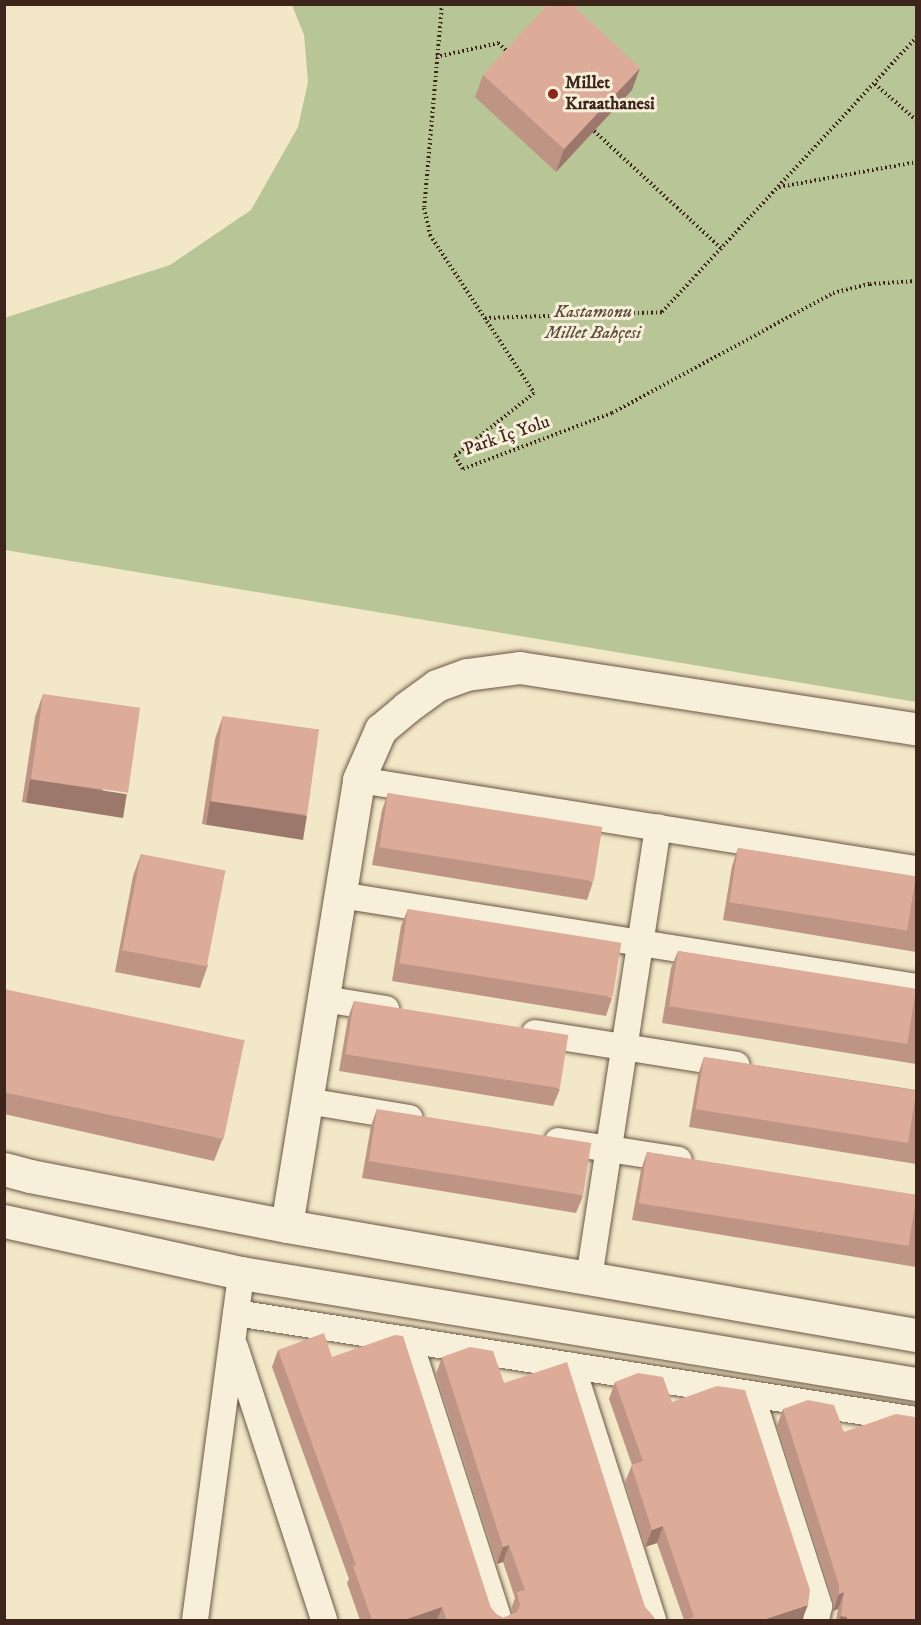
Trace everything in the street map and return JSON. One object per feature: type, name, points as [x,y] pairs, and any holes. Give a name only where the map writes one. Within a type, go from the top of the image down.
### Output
[{"type":"main road","points":[[4,1169],[287,1226],[916,1335]]},
{"type":"main road","points":[[4,1221],[242,1273],[916,1384]]},
{"type":"street","points":[[287,1226],[359,780],[381,730],[437,686],[467,675],[520,668],[916,729]]},
{"type":"street","points":[[359,780],[916,869]]},
{"type":"street","points":[[589,1278],[658,827]]},
{"type":"street","points":[[340,895],[916,987]]},
{"type":"street","points":[[324,999],[405,1012]]},
{"type":"street","points":[[508,1029],[764,1070]]},
{"type":"street","points":[[307,1101],[435,1122]]},
{"type":"street","points":[[539,1138],[703,1164]]},
{"type":"street","points":[[195,1620],[242,1273]]},
{"type":"street","points":[[236,1313],[916,1420]]},
{"type":"street","points":[[233,1339],[324,1620]]},
{"type":"street","points":[[409,1340],[499,1620]]},
{"type":"street","points":[[572,1366],[653,1620]]},
{"type":"street","points":[[751,1394],[819,1606],[816,1620]]},
{"type":"path","name":"Park İç Yolu","points":[[442,4],[424,208],[430,235],[534,393],[455,456],[463,469],[612,412],[833,292],[870,284],[916,281]]},
{"type":"path","points":[[485,318],[662,312],[916,38]]},
{"type":"path","points":[[436,57],[498,43],[513,56]]},
{"type":"path","points":[[875,84],[916,120]]},
{"type":"path","points":[[594,131],[721,248]]},
{"type":"path","points":[[778,187],[916,162]]},
{"type":"green space","name":"Kastamonu Millet Bahçesi","points":[[292,5],[916,5],[916,702],[5,550],[4,318],[170,265],[251,210],[298,127],[308,82],[304,35]]},
{"type":"building","name":"Millet Kıraathanesi","points":[[548,4],[572,4],[640,68],[564,149],[483,75]]},
{"type":"building","points":[[43,694],[140,708],[128,793],[31,779]]},
{"type":"building","points":[[223,716],[319,729],[307,815],[211,801]]},
{"type":"building","points":[[388,793],[602,827],[594,881],[379,847]]},
{"type":"building","points":[[738,848],[916,876],[907,930],[729,902]]},
{"type":"building","points":[[141,854],[225,870],[207,967],[122,950]]},
{"type":"building","points":[[408,909],[621,943],[613,997],[399,963]]},
{"type":"building","points":[[678,951],[916,989],[907,1044],[669,1006]]},
{"type":"building","points":[[4,989],[245,1040],[224,1139],[4,1092]]},
{"type":"building","points":[[354,1001],[568,1035],[560,1088],[346,1054]]},
{"type":"building","points":[[704,1057],[916,1091],[908,1143],[696,1109]]},
{"type":"building","points":[[377,1109],[591,1143],[583,1195],[369,1161]]},
{"type":"building","points":[[647,1152],[916,1195],[909,1246],[639,1203]]},
{"type":"building","points":[[324,1333],[332,1357],[395,1335],[403,1336],[491,1608],[503,1618],[517,1612],[520,1605],[517,1592],[525,1590],[509,1545],[503,1547],[442,1357],[470,1347],[493,1351],[504,1383],[567,1362],[645,1607],[655,1620],[447,1620],[442,1607],[404,1620],[372,1620],[353,1566],[356,1565],[278,1350]]},
{"type":"building","points":[[638,1373],[663,1377],[672,1402],[717,1386],[745,1390],[810,1590],[808,1605],[763,1620],[684,1620],[694,1617],[663,1526],[652,1530],[631,1465],[643,1461],[615,1382]]},
{"type":"building","points":[[808,1400],[834,1405],[844,1432],[896,1414],[915,1417],[916,1620],[847,1620],[847,1617],[841,1616],[844,1592],[839,1594],[839,1585],[783,1409]]},
{"type":"place","name":"Millet Kıraathanesi","points":[[553,94]]}]
